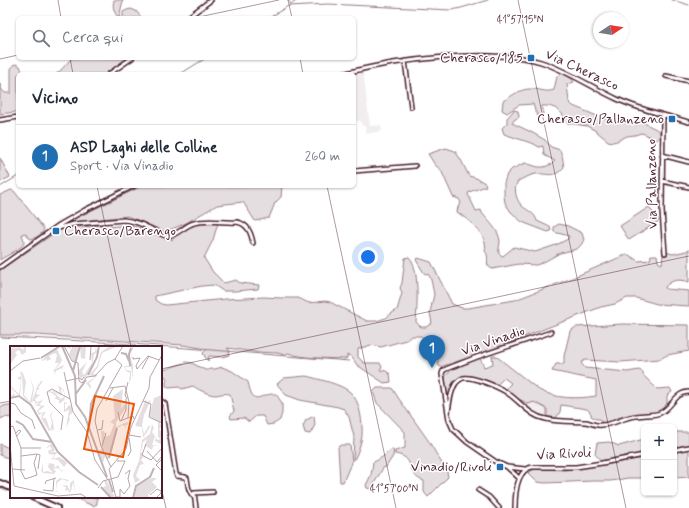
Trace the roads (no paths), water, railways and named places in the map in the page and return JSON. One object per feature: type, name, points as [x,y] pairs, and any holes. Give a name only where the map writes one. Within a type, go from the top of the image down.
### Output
[{"type":"main road","points":[[0,483],[10,488]]},
{"type":"main road","points":[[34,498],[57,508]]},
{"type":"street","points":[[190,16],[211,0]]},
{"type":"street","name":"Via Cherasco","points":[[349,72],[358,69],[405,61],[454,56],[505,56],[530,59],[548,64],[626,103],[689,122]]},
{"type":"street","points":[[112,72],[129,60]]},
{"type":"street","points":[[405,61],[411,107]]},
{"type":"street","points":[[666,76],[689,82]]},
{"type":"street","name":"Via Pallanzeno","points":[[663,115],[662,181],[665,253]]},
{"type":"street","points":[[0,120],[16,117]]},
{"type":"street","points":[[662,155],[689,162]]},
{"type":"street","points":[[356,171],[415,166]]},
{"type":"street","points":[[662,181],[689,188]]},
{"type":"street","points":[[0,266],[85,210],[130,188]]},
{"type":"street","points":[[54,229],[74,224],[124,220],[138,223],[167,236],[175,234],[194,223],[206,221],[237,222],[247,227],[253,242]]},
{"type":"street","name":"Via Vinadio","points":[[525,469],[507,467],[491,459],[459,435],[450,424],[442,376],[445,370],[477,357],[551,332]]},
{"type":"street","points":[[448,413],[454,386],[457,382],[464,378],[475,379],[493,385],[509,394],[526,409],[541,418],[558,421],[588,422],[600,425],[631,416],[660,413],[665,410],[678,396],[689,392]]},
{"type":"street","points":[[162,402],[165,404],[176,474],[177,476],[187,478],[190,494],[194,497]]},
{"type":"street","points":[[677,449],[689,447]]},
{"type":"street","name":"Via Rivoli","points":[[515,508],[519,478],[525,469],[532,467],[576,467],[641,456]]},
{"type":"street","points":[[507,467],[519,478]]},
{"type":"street","points":[[478,490],[489,497],[499,508]]},
{"type":"street","points":[[196,508],[194,493],[213,492]]},
{"type":"waterway","points":[[288,0],[291,4]]},
{"type":"waterway","points":[[290,5],[298,0]]},
{"type":"waterway","points":[[289,6],[328,4],[451,10],[488,0]]},
{"type":"waterway","points":[[672,0],[689,5]]},
{"type":"waterway","points":[[272,16],[288,6]]},
{"type":"waterway","points":[[183,72],[203,60]]},
{"type":"waterway","points":[[0,187],[16,177]]},
{"type":"waterway","points":[[0,337],[157,346]]},
{"type":"waterway","points":[[162,346],[349,361]]},
{"type":"place","name":"Cherasco/185","points":[[531,58]]},
{"type":"place","name":"Cherasco/Pallanzeno","points":[[672,119]]},
{"type":"place","name":"Cherasco/Barengo","points":[[56,231]]},
{"type":"place","name":"ASD Laghi delle Colline","points":[[432,368]]},
{"type":"place","name":"Vinadio/Rivoli","points":[[500,467]]}]
